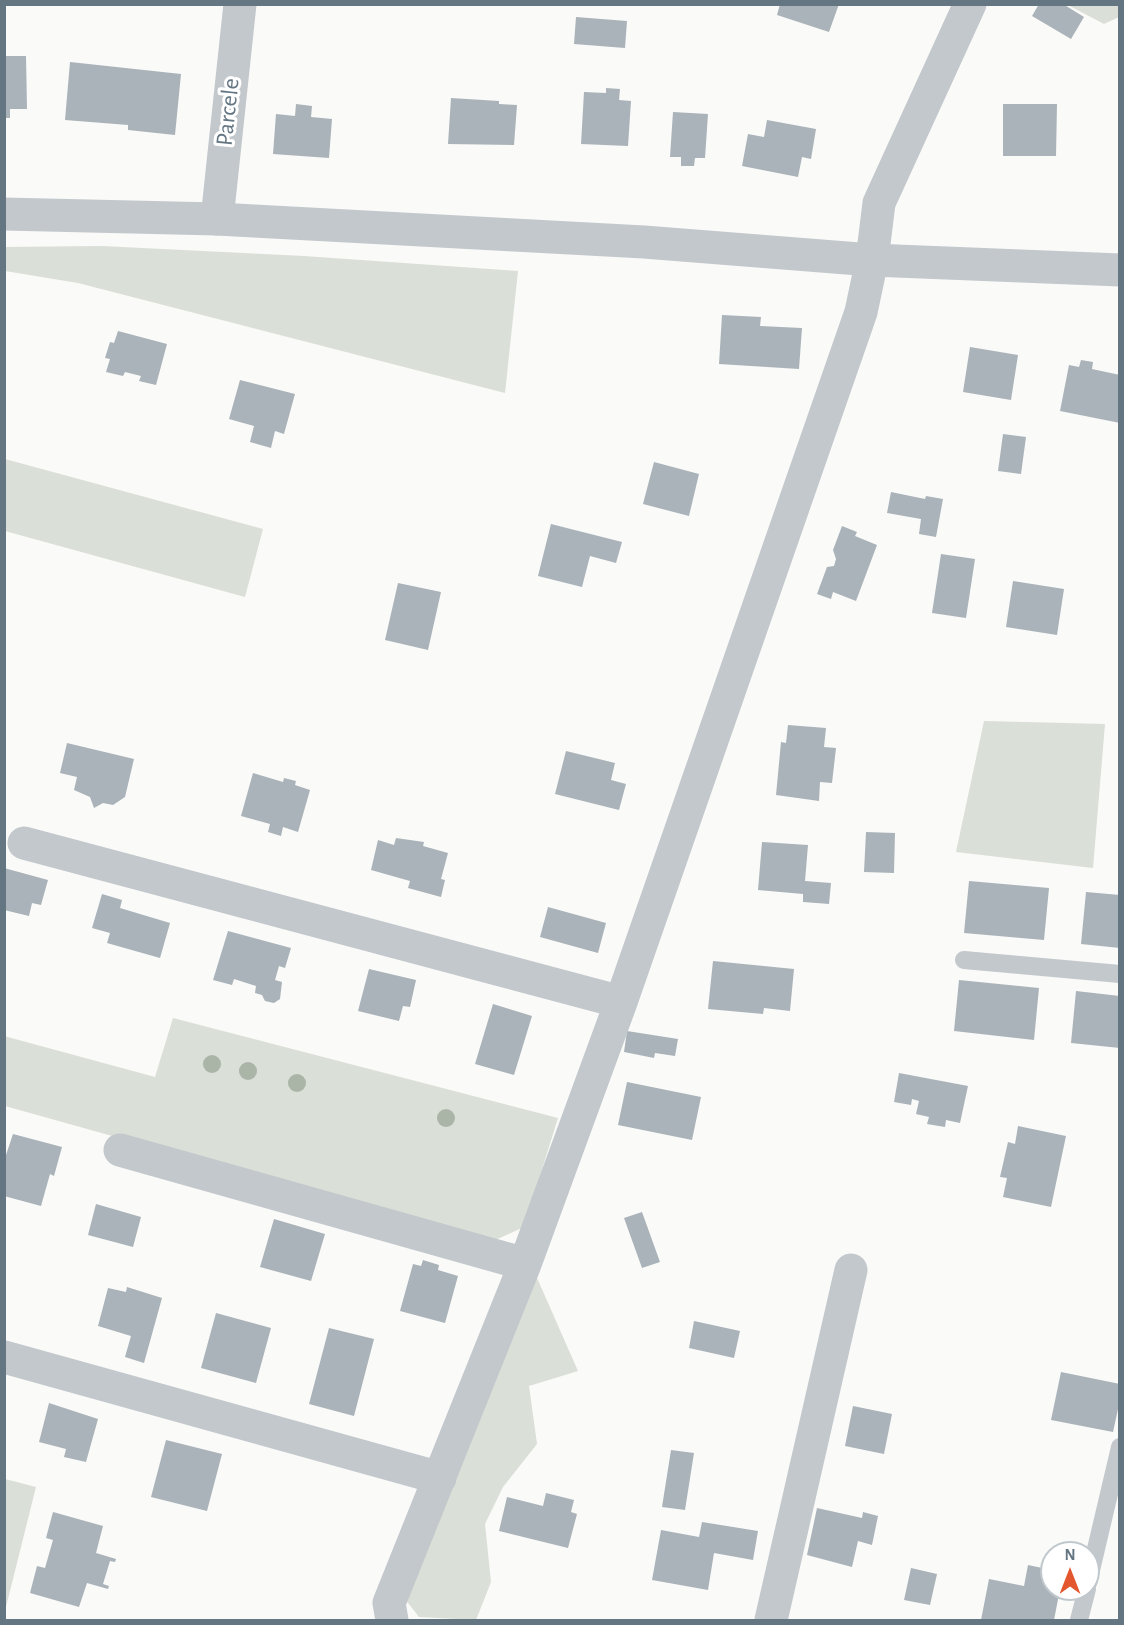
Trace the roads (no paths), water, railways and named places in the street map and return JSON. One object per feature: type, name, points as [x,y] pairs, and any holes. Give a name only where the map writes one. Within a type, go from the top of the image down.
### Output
[{"type":"street","name":"Parcele","points":[[217,219],[240,4]]},
{"type":"street","points":[[392,1620],[389,1603],[525,1264],[621,1002],[861,312],[872,260],[879,203],[970,4]]},
{"type":"street","points":[[4,214],[217,219],[632,242],[872,260],[1119,270]]},
{"type":"street","points":[[24,843],[621,1002]]},
{"type":"street","points":[[120,1150],[525,1264]]},
{"type":"street","points":[[771,1620],[851,1270]]},
{"type":"street","points":[[4,1357],[440,1478]]},
{"type":"lane","points":[[964,960],[1119,974]]},
{"type":"lane","points":[[1098,1541],[1119,1447]]},
{"type":"lane","points":[[1079,1620],[1084,1601]]}]
